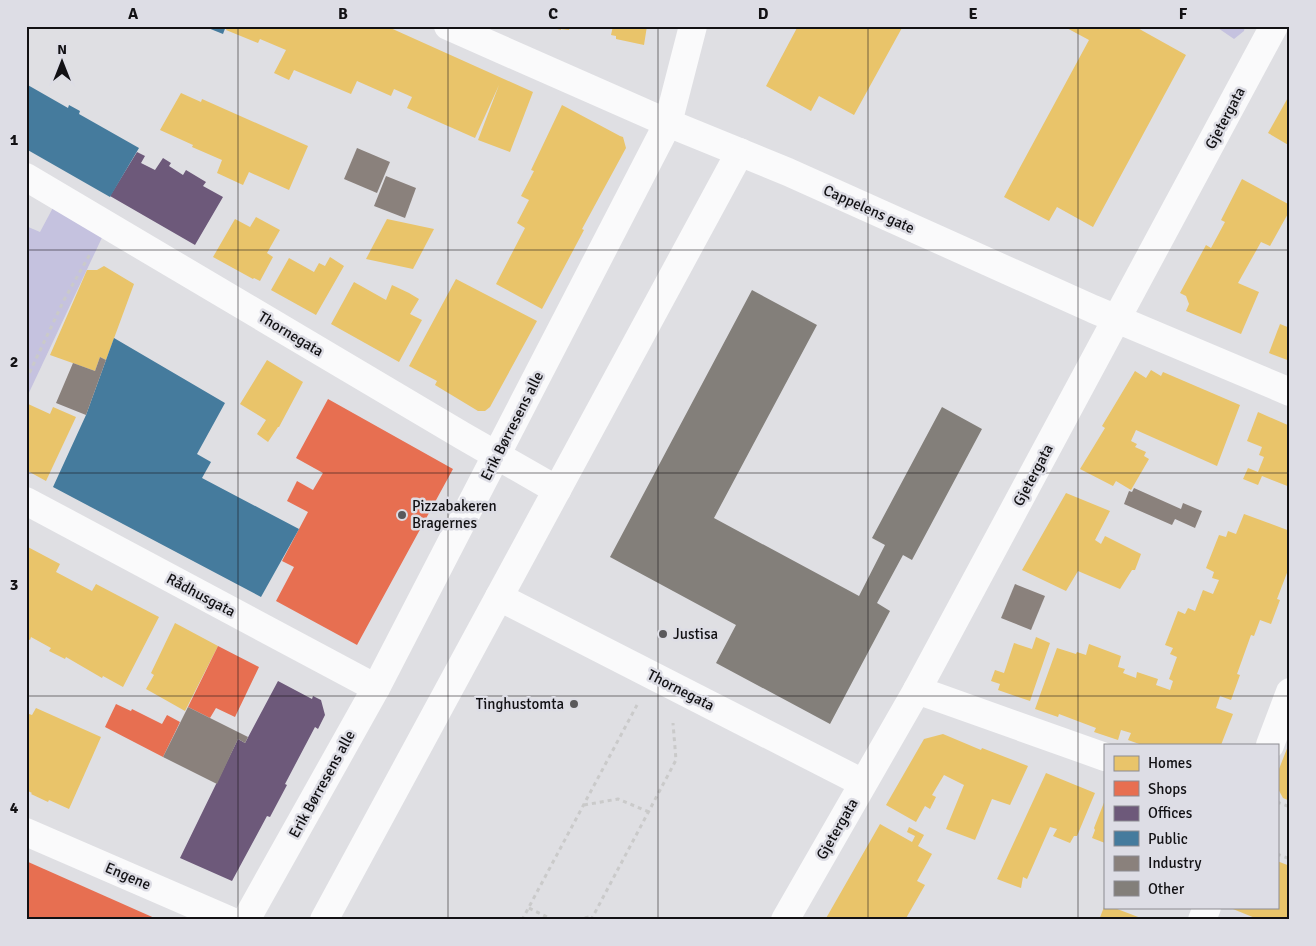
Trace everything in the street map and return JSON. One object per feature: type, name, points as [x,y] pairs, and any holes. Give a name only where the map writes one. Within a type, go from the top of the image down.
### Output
[{"type":"street","name":"Cappelens gate","points":[[448,26],[668,123],[740,152],[1117,319],[1290,392]]},
{"type":"street","name":"Erik Børresens alle","points":[[246,920],[376,688],[668,123],[693,26]]},
{"type":"street","name":"Gjetergata","points":[[785,920],[917,690],[1274,26]]},
{"type":"street","points":[[324,920],[740,152]]},
{"type":"street","name":"Thornegata","points":[[26,177],[557,490]]},
{"type":"street","name":"Rådhusgata","points":[[26,502],[376,688]]},
{"type":"street","name":"Thornegata","points":[[499,597],[863,783]]},
{"type":"street","points":[[917,690],[1104,757]]},
{"type":"street","points":[[1270,744],[1290,692]]},
{"type":"street","name":"Engene","points":[[26,832],[230,920]]},
{"type":"street","points":[[1202,920],[1207,908]]},
{"type":"path","points":[[26,380],[64,300],[107,224]]},
{"type":"path","points":[[522,920],[627,722],[662,680]]},
{"type":"path","points":[[577,920],[592,918],[676,760],[662,680]]},
{"type":"path","points":[[584,804],[618,798],[648,812]]},
{"type":"path","points":[[1278,802],[1290,807]]},
{"type":"path","points":[[1278,854],[1290,858]]},
{"type":"path","points":[[528,908],[553,920]]},
{"type":"shaded area","points":[[1215,26],[1245,26],[1244,31],[1234,39]]},
{"type":"shaded area","points":[[56,202],[107,227],[26,399],[26,226],[40,232]]},
{"type":"building: Homes","points":[[228,26],[386,26],[533,92],[510,152],[478,140],[499,85],[475,138],[407,108],[412,97],[394,89],[391,96],[357,81],[351,94],[294,70],[289,80],[274,73],[286,50],[260,39],[258,43],[226,30]]},
{"type":"building: Homes","points":[[546,26],[570,26],[569,30],[561,30]]},
{"type":"building: Homes","points":[[613,26],[647,26],[644,45],[616,39],[616,36],[611,35]]},
{"type":"building: Homes","points":[[798,26],[903,26],[854,115],[819,96],[811,111],[766,86]]},
{"type":"building: Homes","points":[[1063,26],[1134,26],[1186,55],[1093,227],[1057,207],[1049,221],[1004,197],[1089,40]]},
{"type":"building: Homes","points":[[181,93],[201,102],[202,99],[308,146],[289,190],[249,172],[243,185],[217,173],[222,160],[160,130]]},
{"type":"building: Homes","points":[[1290,94],[1290,146],[1268,133]]},
{"type":"building: Homes","points":[[562,105],[623,137],[626,148],[582,229],[584,230],[542,309],[496,284],[525,228],[517,223],[529,200],[521,196],[534,171],[531,170]]},
{"type":"building: Homes","points":[[1242,179],[1290,205],[1290,210],[1270,246],[1261,242],[1238,283],[1259,292],[1241,334],[1186,311],[1189,304],[1186,296],[1180,293],[1206,245],[1211,248],[1225,222],[1221,220]]},
{"type":"building: Homes","points":[[256,217],[280,230],[267,253],[273,257],[260,281],[213,257],[235,219],[250,227]]},
{"type":"building: Homes","points":[[387,219],[434,229],[413,269],[366,259]]},
{"type":"building: Homes","points":[[330,257],[344,266],[316,315],[271,290],[289,258],[314,272],[319,263],[325,266]]},
{"type":"building: Homes","points":[[104,266],[134,284],[106,360],[100,357],[95,371],[50,355],[87,270],[97,270]]},
{"type":"building: Homes","points":[[456,279],[537,321],[490,407],[485,411],[478,411],[435,385],[437,381],[409,366]]},
{"type":"building: Homes","points":[[354,282],[386,300],[392,285],[419,299],[410,314],[422,320],[399,362],[331,324]]},
{"type":"building: Homes","points":[[1280,324],[1290,328],[1290,361],[1269,353]]},
{"type":"building: Homes","points":[[267,360],[303,382],[279,427],[268,442],[257,434],[266,420],[240,404]]},
{"type":"building: Homes","points":[[1151,370],[1161,376],[1163,372],[1240,405],[1217,466],[1136,430],[1131,441],[1137,444],[1135,447],[1146,452],[1144,456],[1149,459],[1131,490],[1116,481],[1113,486],[1080,469],[1105,428],[1102,426],[1135,371],[1146,378]]},
{"type":"building: Homes","points":[[26,403],[50,414],[53,407],[76,417],[46,481],[26,470]]},
{"type":"building: Homes","points":[[1258,412],[1290,426],[1290,487],[1262,476],[1258,485],[1243,479],[1248,468],[1258,472],[1264,457],[1259,455],[1262,447],[1247,441]]},
{"type":"building: Homes","points":[[1066,493],[1110,511],[1095,540],[1101,544],[1105,536],[1141,554],[1135,570],[1132,570],[1120,589],[1078,571],[1066,591],[1022,570]]},
{"type":"building: Homes","points":[[1244,514],[1290,531],[1290,565],[1277,599],[1280,600],[1271,624],[1260,620],[1254,636],[1251,635],[1237,674],[1240,675],[1231,700],[1220,696],[1216,708],[1233,714],[1221,744],[1139,744],[1128,740],[1131,733],[1121,730],[1118,740],[1094,732],[1096,728],[1059,714],[1058,717],[1035,709],[1057,648],[1086,655],[1089,644],[1121,656],[1118,667],[1125,669],[1123,673],[1136,678],[1137,672],[1158,679],[1156,685],[1170,690],[1173,681],[1169,679],[1177,657],[1170,654],[1173,648],[1165,645],[1178,611],[1185,614],[1188,608],[1195,611],[1203,590],[1213,594],[1219,580],[1212,578],[1214,572],[1206,568],[1219,535],[1226,537],[1228,531],[1236,534]]},
{"type":"building: Homes","points":[[26,546],[60,564],[56,572],[92,591],[96,584],[159,617],[123,687],[103,676],[102,678],[66,657],[65,659],[49,651],[51,648],[31,637],[30,640],[26,638]]},
{"type":"building: Homes","points":[[175,623],[218,646],[185,711],[146,689],[154,675],[151,673]]},
{"type":"building: Homes","points":[[1036,637],[1050,643],[1030,701],[998,690],[1000,684],[991,681],[995,670],[1004,673],[1014,643],[1032,649]]},
{"type":"building: Homes","points":[[36,708],[101,737],[69,809],[49,800],[48,802],[26,790],[26,713],[32,715]]},
{"type":"building: Homes","points":[[943,734],[981,750],[982,748],[1028,766],[1010,805],[992,799],[975,840],[946,829],[964,785],[944,775],[932,795],[936,797],[930,809],[925,806],[916,822],[886,805],[924,739]]},
{"type":"building: Homes","points":[[1290,741],[1290,801],[1283,798],[1278,789],[1278,771]]},
{"type":"building: Homes","points":[[1046,773],[1095,793],[1077,836],[1074,836],[1070,843],[1053,836],[1057,829],[1050,827],[1027,879],[1023,877],[1021,888],[997,879]]},
{"type":"building: Homes","points":[[1104,803],[1104,843],[1092,838]]},
{"type":"building: Homes","points":[[880,824],[912,842],[915,836],[907,832],[909,827],[924,835],[918,846],[932,854],[917,881],[925,885],[905,920],[825,920]]},
{"type":"building: Homes","points":[[1278,861],[1290,866],[1290,920],[1260,920],[1230,908],[1278,908]]},
{"type":"building: Homes","points":[[1104,907],[1115,908],[1146,920],[1099,920]]},
{"type":"building: Shops","points":[[328,399],[453,469],[357,645],[276,601],[294,567],[282,561],[308,512],[287,501],[297,481],[313,490],[323,473],[296,458]]},
{"type":"building: Shops","points":[[218,646],[259,667],[235,717],[216,708],[210,718],[188,707]]},
{"type":"building: Shops","points":[[116,704],[131,711],[132,709],[162,724],[167,715],[180,722],[163,757],[105,727]]},
{"type":"building: Shops","points":[[26,861],[159,920],[26,920]]},
{"type":"building: Offices","points":[[137,152],[145,156],[141,163],[155,170],[163,158],[171,163],[169,166],[183,175],[186,170],[206,182],[203,186],[223,197],[195,245],[110,196]]},
{"type":"building: Offices","points":[[278,681],[312,699],[313,696],[321,700],[325,715],[318,729],[315,727],[270,817],[267,816],[232,881],[180,858],[238,739],[245,743]]},
{"type":"building: Public","points":[[203,26],[226,26],[223,34]]},
{"type":"building: Public","points":[[26,84],[68,108],[69,105],[80,111],[79,114],[139,148],[110,197],[26,149]]},
{"type":"building: Public","points":[[114,338],[225,403],[197,454],[211,462],[202,478],[299,529],[261,597],[53,487],[86,415]]},
{"type":"building: Industry","points":[[357,148],[390,162],[377,193],[344,179]]},
{"type":"building: Industry","points":[[386,176],[416,188],[405,218],[374,206]]},
{"type":"building: Industry","points":[[100,357],[106,360],[86,415],[56,403],[73,363],[95,371]]},
{"type":"building: Industry","points":[[1134,488],[1181,509],[1183,503],[1202,511],[1195,528],[1175,519],[1172,525],[1124,504],[1129,491],[1132,492]]},
{"type":"building: Industry","points":[[1015,584],[1045,596],[1031,630],[1001,618]]},
{"type":"building: Industry","points":[[188,707],[248,737],[245,743],[238,739],[217,784],[163,757]]},
{"type":"building: Other","points":[[752,290],[817,325],[714,518],[859,596],[885,545],[872,538],[942,407],[982,429],[912,560],[903,555],[877,603],[890,611],[830,724],[716,663],[736,625],[610,557]]},
{"type":"place","name":"Pizzabakeren Bragernes","points":[[402,515]]},
{"type":"place","name":"Justisa","points":[[663,634]]},
{"type":"place","name":"Tinghustomta","points":[[574,704]]}]
